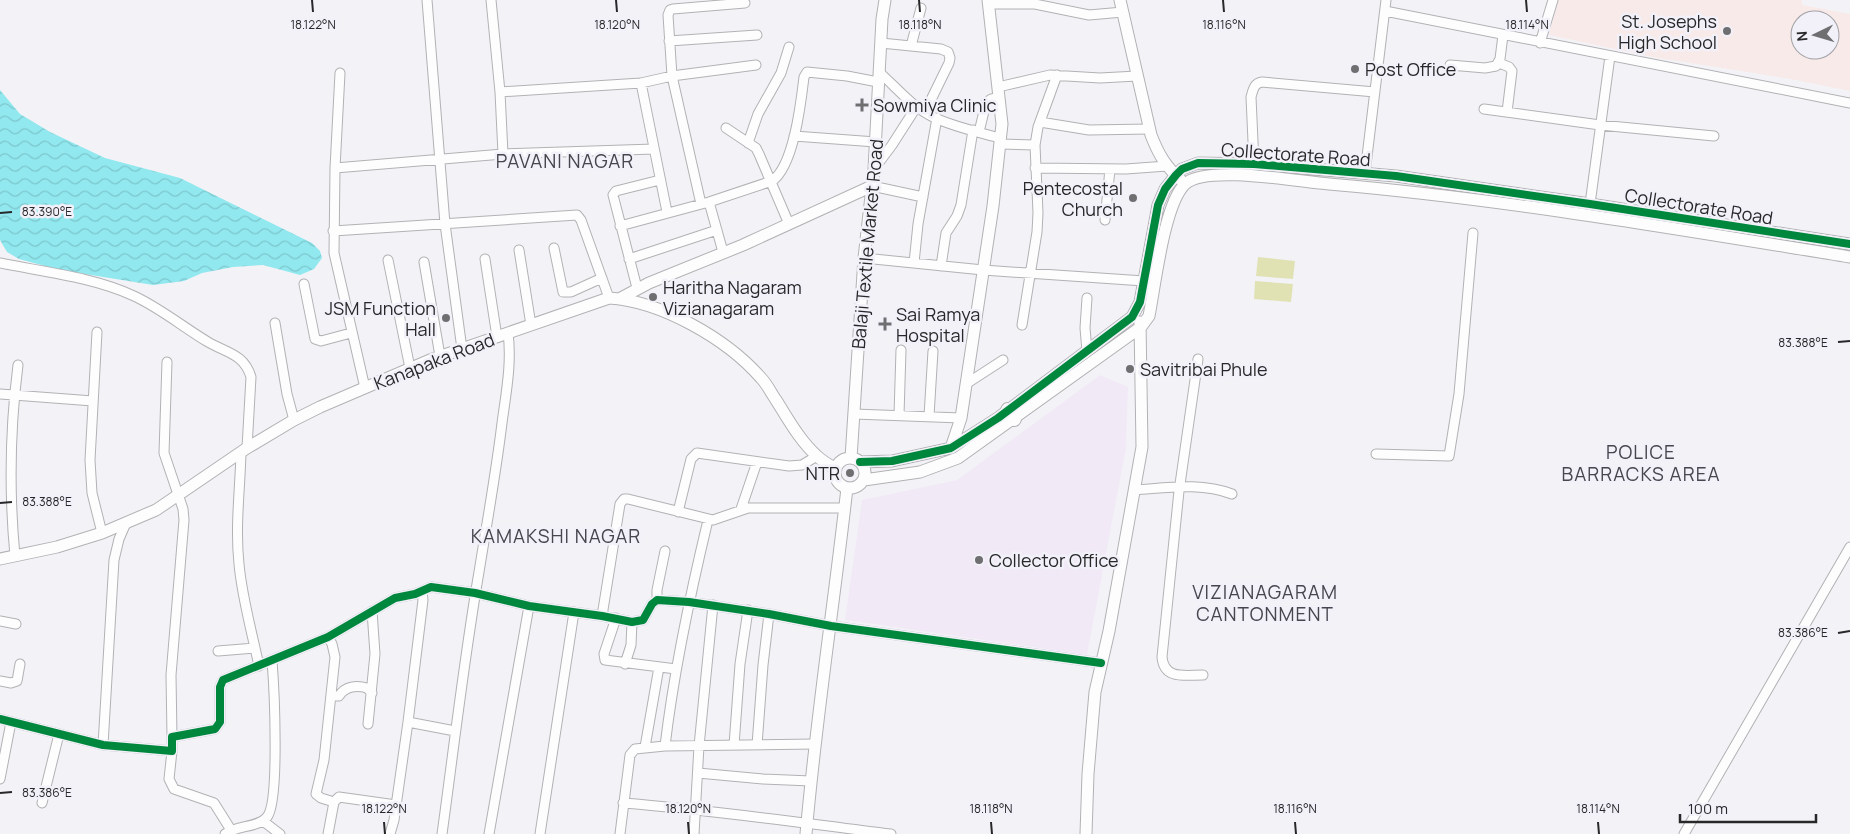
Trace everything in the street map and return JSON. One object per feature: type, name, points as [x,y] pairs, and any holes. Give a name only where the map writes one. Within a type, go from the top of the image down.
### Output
[{"type":"street","points":[[427,0],[445,224],[462,349]]},
{"type":"street","points":[[491,0],[500,92],[503,154]]},
{"type":"street","name":"Balaji Textile Market Road","points":[[856,460],[854,414],[864,258],[876,142],[880,43],[885,0]]},
{"type":"street","points":[[1120,0],[1149,129],[1158,154],[1171,170],[1186,183]]},
{"type":"street","points":[[1365,173],[1386,0]]},
{"type":"street","points":[[1540,43],[1553,0]]},
{"type":"street","points":[[951,448],[961,418],[1002,124],[989,2],[1035,4],[1090,14],[1123,12]]},
{"type":"street","points":[[723,252],[717,230],[705,203],[672,76],[668,15],[670,10],[745,3]]},
{"type":"street","points":[[911,46],[921,8]]},
{"type":"street","points":[[1385,11],[1850,103]]},
{"type":"street","points":[[669,41],[757,35]]},
{"type":"street","points":[[1499,63],[1504,35]]},
{"type":"street","points":[[880,43],[941,49],[950,55],[943,77],[925,112]]},
{"type":"street","points":[[748,142],[758,114],[781,73],[789,47]]},
{"type":"street","points":[[1590,204],[1610,56]]},
{"type":"street","points":[[1450,65],[1485,68],[1499,63]]},
{"type":"street","points":[[1499,63],[1510,68],[1513,73],[1507,112]]},
{"type":"street","points":[[500,92],[641,83],[672,76],[756,65]]},
{"type":"street","points":[[620,226],[705,203],[772,181],[780,174],[794,136],[799,116],[804,77],[807,72],[879,77],[925,112],[937,118],[1000,141],[1035,145]]},
{"type":"street","points":[[340,74],[333,231],[336,264],[365,388]]},
{"type":"street","points":[[941,266],[946,233],[957,216],[961,205],[976,131],[986,103],[998,92],[1032,78],[1057,75],[1100,78],[1137,76]]},
{"type":"street","points":[[1022,325],[1038,213],[1035,145],[1040,122],[1057,75]]},
{"type":"street","points":[[641,83],[667,212]]},
{"type":"street","points":[[1254,164],[1251,97],[1257,83],[1375,92]]},
{"type":"street","points":[[874,169],[917,106]]},
{"type":"street","points":[[1484,109],[1600,125],[1714,136]]},
{"type":"street","points":[[914,263],[918,224],[937,118]]},
{"type":"street","points":[[1040,122],[1089,130],[1149,129]]},
{"type":"street","points":[[726,128],[748,142],[759,154],[789,224]]},
{"type":"street","points":[[794,136],[876,142]]},
{"type":"street","points":[[335,168],[503,154],[654,149]]},
{"type":"street","name":"Collectorate Road","points":[[847,488],[856,487],[864,480],[920,472],[958,458],[1087,350],[1132,317],[1140,302],[1158,205],[1171,170],[1198,164],[1254,164],[1396,176],[1850,244]]},
{"type":"street","points":[[1036,168],[1171,170]]},
{"type":"street","points":[[1106,220],[1110,169]]},
{"type":"street","name":"Collectorate Road","points":[[856,460],[892,461],[951,448],[1011,414],[1141,327],[1149,316],[1173,200],[1186,183],[1203,176],[1253,175],[1390,189],[1589,215],[1850,258]]},
{"type":"street","points":[[637,288],[613,199],[614,193],[660,180]]},
{"type":"street","points":[[872,186],[923,197]]},
{"type":"street","name":"Kanapaka Road","points":[[0,559],[57,547],[102,533],[126,523],[156,510],[244,450],[294,420],[440,356],[610,299],[789,224],[872,186]]},
{"type":"street","points":[[333,231],[577,215],[582,220],[610,299],[649,305],[681,320],[718,341],[733,352],[762,378],[791,423],[816,456],[836,469]]},
{"type":"street","points":[[629,259],[717,230]]},
{"type":"street","points":[[1376,454],[1449,456],[1458,394],[1473,233]]},
{"type":"street","points":[[554,248],[563,292],[571,292],[602,278]]},
{"type":"street","points":[[519,250],[531,325]]},
{"type":"street","points":[[864,258],[1029,274],[1144,281]]},
{"type":"street","points":[[442,834],[454,731],[508,382],[510,350],[503,335],[485,259]]},
{"type":"street","points":[[388,260],[410,368]]},
{"type":"street","points":[[424,262],[440,356]]},
{"type":"street","points":[[0,263],[96,283],[132,295],[150,304],[208,342],[240,359],[248,368],[251,377],[237,522],[238,562],[259,666]]},
{"type":"street","points":[[304,284],[315,339],[321,341],[351,333]]},
{"type":"street","points":[[1087,298],[1085,328],[1087,350]]},
{"type":"street","points":[[1086,834],[1088,764],[1095,692],[1109,631],[1142,447],[1141,327],[1136,309]]},
{"type":"street","points":[[274,323],[287,394],[294,420]]},
{"type":"street","points":[[98,332],[90,460],[92,493],[102,533]]},
{"type":"street","points":[[899,415],[901,350]]},
{"type":"street","points":[[929,416],[933,351]]},
{"type":"street","points":[[1198,359],[1180,486],[1162,657],[1165,670],[1172,673],[1203,675]]},
{"type":"street","points":[[966,384],[1003,360]]},
{"type":"street","points":[[168,362],[164,454],[179,495],[184,520],[172,675],[172,751],[169,779],[174,789],[214,804],[228,832],[263,821],[269,815],[273,802],[276,724],[272,661]]},
{"type":"street","points":[[15,556],[11,494],[14,395],[18,365]]},
{"type":"street","points":[[0,394],[93,401]]},
{"type":"street","points":[[854,414],[961,418]]},
{"type":"street","points":[[678,512],[693,455],[702,453],[795,466],[802,465],[816,456]]},
{"type":"street","points":[[806,829],[847,488],[838,483],[835,474],[836,469],[842,461],[856,460],[865,470],[864,480]]},
{"type":"street","points":[[892,461],[896,476]]},
{"type":"street","points":[[741,509],[757,462]]},
{"type":"street","points":[[1134,490],[1180,486],[1213,488],[1232,494]]},
{"type":"street","points":[[602,616],[622,501],[628,499],[708,520],[720,519],[741,509],[844,508]]},
{"type":"street","points":[[665,746],[671,692],[708,520]]},
{"type":"street","points":[[103,746],[114,560],[119,538],[126,523]]},
{"type":"street","points":[[1684,834],[1850,547]]},
{"type":"street","points":[[657,600],[657,590],[665,551]]},
{"type":"street","points":[[172,737],[215,729],[218,726],[220,722],[221,682],[223,680],[328,637],[395,598],[431,587],[475,593],[529,606],[632,622],[643,620],[652,604],[657,600],[689,602],[748,610],[831,626],[1101,663]]},
{"type":"street","points":[[390,834],[408,722],[423,600],[422,591]]},
{"type":"street","points":[[694,834],[699,746],[713,605]]},
{"type":"street","points":[[489,834],[529,606]]},
{"type":"street","points":[[734,745],[740,664],[748,610]]},
{"type":"street","points":[[368,724],[375,654],[372,612]]},
{"type":"street","points":[[540,834],[574,612]]},
{"type":"street","points":[[757,745],[769,614]]},
{"type":"street","points":[[616,618],[604,657],[608,662],[676,669]]},
{"type":"street","points":[[0,622],[16,624]]},
{"type":"street","points":[[624,664],[631,645],[632,622]]},
{"type":"street","points":[[328,637],[335,657],[324,760],[316,794],[321,798],[334,802]]},
{"type":"street","points":[[218,651],[255,648]]},
{"type":"street","points":[[0,681],[11,683],[17,681],[20,664]]},
{"type":"street","points":[[645,747],[659,667]]},
{"type":"street","points":[[331,696],[339,696],[342,691],[352,686],[367,688],[372,693]]},
{"type":"street","points":[[0,719],[103,746],[172,751]]},
{"type":"street","points":[[0,779],[11,722]]},
{"type":"street","points":[[408,722],[454,731]]},
{"type":"street","points":[[42,803],[59,734]]},
{"type":"street","points":[[620,834],[630,755],[636,749],[665,746],[815,744]]},
{"type":"street","points":[[698,773],[811,781]]},
{"type":"street","points":[[328,834],[334,802],[339,797],[396,805]]},
{"type":"street","points":[[624,803],[696,808],[806,829],[891,834]]},
{"type":"street","points":[[263,821],[280,834]]},
{"type":"shaded area","points":[[1558,0],[1802,0],[1802,5],[1829,10],[1790,10],[1790,60],[1840,60],[1840,12],[1850,14],[1850,91],[1791,79],[1653,57],[1549,35]]},
{"type":"shaded area","name":"Collector Office","points":[[1100,375],[1128,387],[1126,448],[1087,655],[845,620],[862,500],[957,480]]},
{"type":"green space","points":[[1258,257],[1295,261],[1293,279],[1256,276]]},
{"type":"green space","points":[[1255,281],[1293,284],[1291,302],[1254,299]]},
{"type":"water","points":[[0,90],[20,114],[50,132],[105,158],[180,178],[312,243],[320,251],[322,258],[314,269],[300,275],[263,265],[233,267],[202,273],[184,281],[153,285],[60,270],[19,259],[7,252],[0,240]]},
{"type":"cycle path","points":[[860,462],[892,461],[951,448],[998,418],[1132,317],[1140,302],[1158,205],[1165,189],[1176,175],[1182,169],[1198,163],[1254,164],[1396,176],[1850,244]]},
{"type":"cycle path","points":[[0,719],[103,745],[172,751],[172,737],[215,729],[220,722],[220,687],[223,680],[328,637],[395,598],[415,594],[431,587],[475,593],[529,606],[632,622],[643,620],[652,604],[657,600],[689,602],[831,626],[1101,663]]},
{"type":"place","name":"St. Josephs High School","points":[[1727,31]]},
{"type":"place","name":"Post Office","points":[[1355,69]]},
{"type":"place","name":"Sowmiya Clinic","points":[[862,105]]},
{"type":"place","name":"Pentecostal Church","points":[[1133,198]]},
{"type":"place","name":"Haritha Nagaram Vizianagaram","points":[[653,297]]},
{"type":"place","name":"JSM Function Hall","points":[[446,318]]},
{"type":"place","name":"Sai Ramya Hospital","points":[[885,324]]},
{"type":"place","name":"Savitribai Phule","points":[[1130,369]]},
{"type":"place","name":"NTR","points":[[850,473]]},
{"type":"place","name":"Collector Office","points":[[979,560]]},
{"type":"district","name":"PAVANI NAGAR","points":[[565,161]]},
{"type":"district","name":"POLICE BARRACKS AREA","points":[[1641,463]]},
{"type":"district","name":"KAMAKSHI NAGAR","points":[[556,536]]},
{"type":"district","name":"VIZIANAGARAM CANTONMENT","points":[[1265,603]]}]
